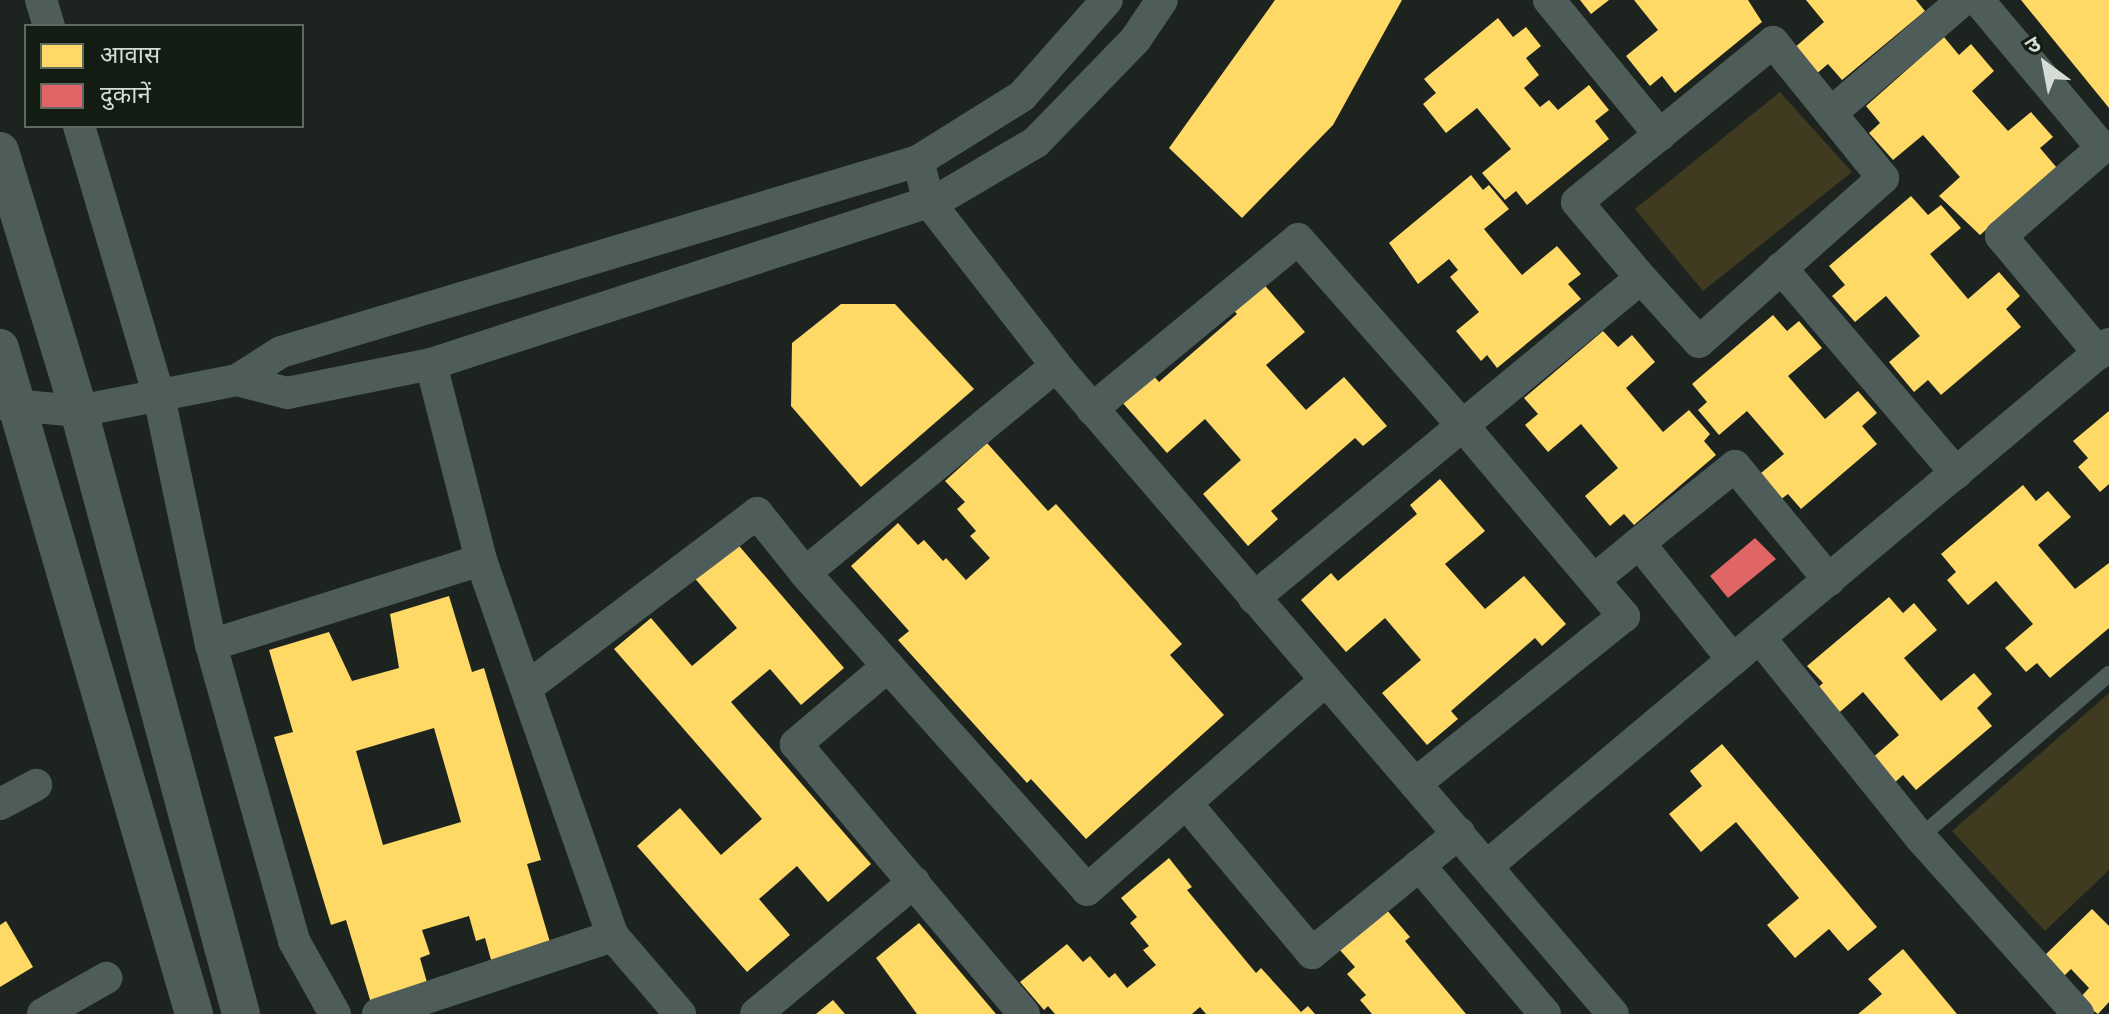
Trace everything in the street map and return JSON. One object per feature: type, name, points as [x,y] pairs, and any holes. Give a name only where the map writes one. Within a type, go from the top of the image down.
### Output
[{"type":"street","points":[[41,0],[48,24]]},
{"type":"street","points":[[8,403],[79,411],[237,380],[281,352],[918,161],[1022,96],[1107,0]]},
{"type":"street","points":[[237,380],[287,393],[431,364],[929,202],[1036,142],[1135,40],[1162,0]]},
{"type":"street","points":[[1549,0],[1660,135]]},
{"type":"street","points":[[1831,113],[1963,0]]},
{"type":"street","points":[[1487,866],[2104,349],[2001,236],[2102,148],[1978,0]]},
{"type":"street","points":[[1773,42],[1883,178],[1699,342],[1577,202],[1660,135],[1773,42]]},
{"type":"street","points":[[80,128],[159,396],[211,645],[294,941],[335,1014]]},
{"type":"street","points":[[0,151],[79,411],[241,1014]]},
{"type":"street","points":[[918,161],[929,202],[1056,366],[1613,1014]]},
{"type":"street","points":[[1092,409],[1298,239],[1464,427],[1624,616],[1415,784]]},
{"type":"street","points":[[1781,268],[1956,473]]},
{"type":"street","points":[[1254,598],[1641,278]]},
{"type":"street","points":[[0,348],[8,403],[194,1014]]},
{"type":"street","points":[[431,364],[481,560],[613,936],[680,1014]]},
{"type":"street","points":[[805,573],[1056,366]]},
{"type":"street","points":[[1594,580],[1735,466],[1829,580]]},
{"type":"street","points":[[526,688],[757,513],[805,573],[1087,890],[1325,681]]},
{"type":"street","points":[[1639,543],[1733,660]]},
{"type":"street","points":[[211,645],[481,560]]},
{"type":"street","points":[[1760,638],[1920,837],[2078,1014]]},
{"type":"street","points":[[888,666],[796,744],[1024,1014]]},
{"type":"street","points":[[0,804],[36,785]]},
{"type":"street","points":[[1186,803],[1312,953],[1459,833]]},
{"type":"street","points":[[1419,865],[1545,1014]]},
{"type":"street","points":[[756,1014],[914,882]]},
{"type":"street","points":[[378,1014],[613,936]]},
{"type":"street","points":[[43,1014],[106,978]]},
{"type":"lane","points":[[1920,837],[2109,674]]},
{"type":"shaded area","points":[[1780,92],[1852,172],[1703,291],[1635,209]]},
{"type":"shaded area","points":[[2109,693],[2109,870],[2045,931],[1952,831]]},
{"type":"building: आवास","points":[[1275,0],[1402,0],[1333,125],[1242,218],[1169,148]]},
{"type":"building: आवास","points":[[1580,0],[1609,0],[1591,14]]},
{"type":"building: आवास","points":[[1634,0],[1748,0],[1762,22],[1675,93],[1662,76],[1650,86],[1626,56],[1658,30]]},
{"type":"building: आवास","points":[[1806,0],[1916,0],[1925,11],[1842,80],[1828,64],[1815,75],[1793,49],[1824,22]]},
{"type":"building: आवास","points":[[2021,0],[2109,0],[2109,108]]},
{"type":"building: आवास","points":[[1498,18],[1513,37],[1526,27],[1541,46],[1526,58],[1539,75],[1524,88],[1540,107],[1549,100],[1558,110],[1589,85],[1609,110],[1595,121],[1609,139],[1527,205],[1516,191],[1505,200],[1482,173],[1511,149],[1477,108],[1446,133],[1423,104],[1436,93],[1424,79]]},
{"type":"building: आवास","points":[[1944,37],[1959,55],[1971,44],[1994,71],[1972,91],[2008,131],[2031,112],[2053,137],[2040,148],[2057,168],[1980,235],[1939,196],[1960,177],[1923,135],[1893,160],[1869,133],[1880,123],[1866,106]]},
{"type":"building: आवास","points":[[1471,175],[1483,190],[1489,185],[1509,209],[1484,229],[1522,275],[1557,246],[1581,274],[1568,284],[1581,299],[1497,368],[1487,355],[1481,361],[1456,331],[1479,312],[1450,277],[1458,270],[1449,259],[1418,284],[1389,243]]},
{"type":"building: आवास","points":[[1911,196],[1928,215],[1941,205],[1961,228],[1930,254],[1968,299],[1999,272],[2020,296],[2006,309],[2021,327],[1941,395],[1928,380],[1914,392],[1889,362],[1920,336],[1886,296],[1855,322],[1832,296],[1845,285],[1829,266]]},
{"type":"building: आवास","points":[[1260,280],[1305,332],[1266,365],[1306,410],[1344,377],[1387,426],[1363,446],[1355,438],[1271,511],[1278,519],[1248,546],[1203,494],[1241,460],[1205,419],[1167,453],[1121,401],[1152,374],[1159,382],[1237,314],[1230,306]]},
{"type":"building: आवास","points":[[841,304],[895,304],[974,389],[861,487],[791,406],[792,343]]},
{"type":"building: आवास","points":[[1773,315],[1787,331],[1799,321],[1822,348],[1788,376],[1825,419],[1858,391],[1877,413],[1862,426],[1877,444],[1801,509],[1788,494],[1776,503],[1755,478],[1784,454],[1747,411],[1719,435],[1698,410],[1707,402],[1692,384]]},
{"type":"building: आवास","points":[[1603,331],[1618,347],[1632,335],[1655,362],[1626,388],[1663,432],[1689,410],[1710,434],[1704,441],[1716,455],[1634,525],[1624,514],[1610,526],[1585,496],[1618,468],[1581,424],[1548,452],[1525,425],[1538,414],[1524,398]]},
{"type":"building: आवास","points":[[2109,411],[2109,484],[2100,492],[2078,467],[2088,458],[2073,441]]},
{"type":"building: आवास","points":[[987,443],[1048,511],[1056,504],[1182,644],[1170,655],[1224,715],[1086,839],[1031,779],[1027,783],[898,640],[909,631],[851,566],[898,523],[918,545],[924,540],[943,561],[946,558],[966,580],[990,558],[970,536],[976,531],[957,509],[965,502],[945,481]]},
{"type":"building: आवास","points":[[1440,479],[1485,531],[1445,564],[1485,609],[1524,576],[1566,624],[1542,646],[1535,638],[1451,711],[1458,719],[1427,745],[1382,693],[1421,660],[1385,618],[1346,652],[1301,600],[1331,573],[1338,581],[1417,514],[1410,505]]},
{"type":"building: आवास","points":[[2023,485],[2036,501],[2048,491],[2071,517],[2038,545],[2075,589],[2109,563],[2109,628],[2050,678],[2037,663],[2026,672],[2005,648],[2033,624],[1996,581],[1968,605],[1947,580],[1956,572],[1941,554]]},
{"type":"building: आवास","points":[[734,540],[844,668],[801,705],[770,669],[731,702],[871,864],[828,902],[797,866],[759,899],[790,935],[747,972],[637,846],[680,808],[721,855],[762,819],[614,649],[651,618],[692,666],[737,628],[692,575]]},
{"type":"building: आवास","points":[[449,596],[472,672],[484,668],[541,860],[527,864],[552,949],[493,967],[485,938],[476,941],[469,916],[422,930],[430,954],[420,958],[428,986],[371,1003],[346,920],[331,925],[274,737],[293,732],[269,650],[329,632],[352,681],[399,668],[390,614]],"holes":[[[434,728],[461,822],[383,845],[356,751]]]},
{"type":"building: आवास","points":[[1889,597],[1903,613],[1914,603],[1937,630],[1904,658],[1941,701],[1974,673],[1992,694],[1977,708],[1992,726],[1916,790],[1903,775],[1892,785],[1871,759],[1899,735],[1863,692],[1834,717],[1813,692],[1823,683],[1807,666]]},
{"type":"building: आवास","points":[[1722,744],[1877,927],[1848,951],[1829,929],[1795,958],[1767,925],[1799,898],[1736,822],[1701,852],[1669,814],[1702,786],[1690,771]]},
{"type":"building: आवास","points":[[1169,858],[1192,887],[1187,890],[1256,973],[1261,968],[1301,1012],[1308,1006],[1315,1014],[1206,1014],[1200,1007],[1192,1014],[1055,1014],[1048,1006],[1044,1010],[1020,982],[1067,944],[1083,962],[1090,956],[1109,978],[1115,973],[1127,988],[1156,965],[1143,950],[1149,946],[1130,923],[1137,917],[1121,898]]},
{"type":"building: आवास","points":[[1386,909],[1410,937],[1405,941],[1466,1014],[1372,1014],[1360,1000],[1366,995],[1347,974],[1355,967],[1339,949]]},
{"type":"building: आवास","points":[[2092,909],[2109,926],[2109,1002],[2098,1014],[2078,1000],[2089,988],[2071,969],[2059,981],[2039,961]]},
{"type":"building: आवास","points":[[6,921],[33,967],[0,987],[0,925]]},
{"type":"building: आवास","points":[[919,923],[996,1014],[917,1014],[876,958]]},
{"type":"building: आवास","points":[[1903,949],[1957,1014],[1858,1014],[1882,994],[1868,979]]},
{"type":"building: आवास","points":[[833,1000],[845,1014],[816,1014]]},
{"type":"building: दुकानें","points":[[1755,538],[1776,559],[1728,598],[1710,576]]}]
